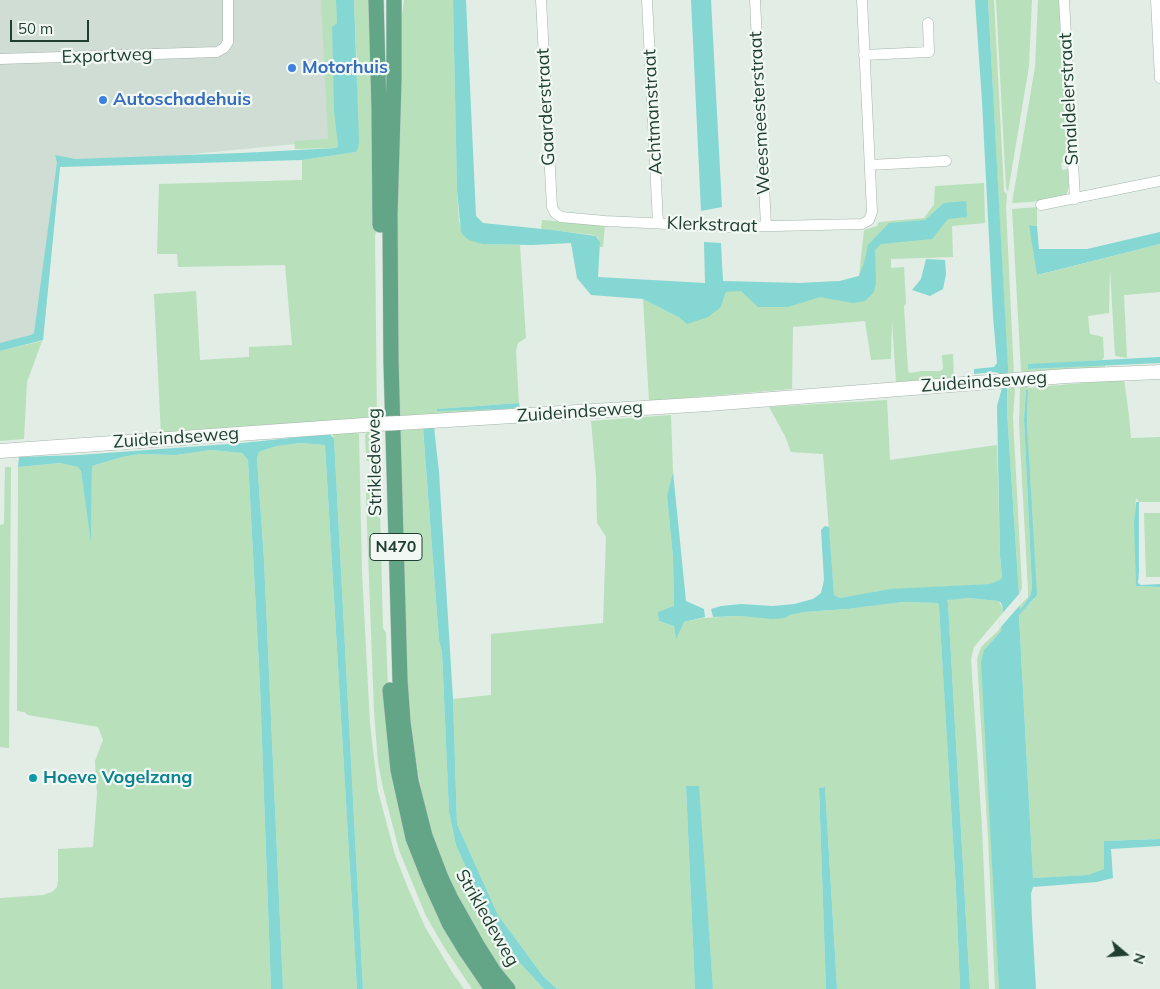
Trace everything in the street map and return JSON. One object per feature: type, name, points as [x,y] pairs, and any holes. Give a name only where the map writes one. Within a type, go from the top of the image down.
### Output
[{"type":"main road","name":"Strikledeweg","points":[[376,0],[392,721],[398,770],[414,838],[430,881],[449,923],[466,952],[492,989]]},
{"type":"main road","name":"Strikledeweg","points":[[394,0],[390,214],[391,351],[400,680],[403,722],[414,790],[425,836],[441,878],[477,945],[494,972],[508,989]]},
{"type":"street","name":"Exportweg","points":[[0,60],[217,52],[224,48],[228,42],[228,0]]},
{"type":"street","name":"Gaarderstraat","points":[[541,0],[552,207],[555,214]]},
{"type":"street","name":"Achtmanstraat","points":[[647,0],[658,223]]},
{"type":"street","name":"Weesmeesterstraat","points":[[755,0],[766,226]]},
{"type":"street","points":[[862,0],[870,165],[946,161]]},
{"type":"street","name":"Smaldelerstraat","points":[[1064,0],[1075,198]]},
{"type":"street","points":[[1156,0],[1160,78]]},
{"type":"street","points":[[864,55],[928,52],[928,23]]},
{"type":"street","name":"Klerkstraat","points":[[555,214],[561,217],[605,221],[724,227],[862,224],[869,220],[872,212],[870,165]]},
{"type":"street","points":[[1041,205],[1160,181]]},
{"type":"street","name":"Zuideindseweg","points":[[0,451],[378,424],[708,404],[1092,374],[1160,372]]},
{"type":"shaded area","points":[[0,0],[341,0],[346,139],[60,167],[43,340],[0,351]]},
{"type":"green space","points":[[321,0],[336,0],[337,23],[332,27],[334,111],[338,146],[336,148],[295,149],[294,141],[328,139]]},
{"type":"green space","points":[[354,0],[371,0],[378,231],[376,231],[375,237],[377,417],[161,435],[154,294],[196,291],[200,360],[249,357],[249,347],[292,345],[285,265],[178,267],[177,254],[157,254],[159,184],[302,180],[302,160],[356,152],[357,71]]},
{"type":"green space","points":[[404,0],[453,0],[457,190],[459,221],[463,235],[482,244],[520,245],[526,338],[518,343],[516,351],[519,403],[437,410],[520,407],[519,411],[399,416],[394,166],[400,30]]},
{"type":"green space","points":[[988,0],[994,0],[1004,191],[1007,194],[1014,376],[1008,376]]},
{"type":"green space","points":[[996,0],[1032,0],[1029,66],[1008,192],[1006,188]]},
{"type":"green space","points":[[1038,0],[1060,0],[1068,162],[1061,163],[1062,170],[1068,169],[1069,187],[1067,193],[1062,197],[1012,203],[1035,67]]},
{"type":"green space","points":[[984,183],[985,223],[952,226],[953,257],[891,259],[891,268],[904,267],[908,371],[910,373],[940,371],[943,369],[942,355],[953,354],[954,378],[896,382],[892,320],[891,359],[871,360],[865,321],[793,327],[792,389],[649,401],[643,299],[680,318],[721,307],[726,292],[800,283],[840,281],[859,276],[864,230],[877,226],[879,222],[924,218],[934,204],[935,186]]},
{"type":"green space","points":[[1037,207],[1037,226],[1030,225],[1038,275],[1160,244],[1160,292],[1124,295],[1127,358],[1115,356],[1110,269],[1109,313],[1088,316],[1090,334],[1103,337],[1104,357],[1102,360],[1028,365],[1028,369],[1105,365],[1105,369],[1029,375],[1021,371],[1012,209]]},
{"type":"green space","points":[[542,220],[605,225],[603,247],[600,247],[598,237],[594,235],[541,229]]},
{"type":"green space","points":[[42,341],[27,382],[24,439],[0,441],[0,351]]},
{"type":"green space","points":[[1124,379],[1131,438],[1160,437],[1160,502],[1139,502],[1136,498],[1135,509],[1136,586],[1160,587],[1160,839],[1104,841],[1104,869],[1089,875],[1033,878],[1019,614],[1034,599],[1027,425],[1028,390],[1026,390],[1024,419],[1032,588],[1030,596],[1020,610],[1007,412],[1008,385],[1014,386],[1015,390],[1013,417],[1022,588],[1020,593],[1021,604],[1028,597],[1028,590],[1019,424],[1020,388],[1025,383],[1028,388]]},
{"type":"green space","points":[[887,400],[890,460],[997,445],[1002,577],[1000,580],[989,584],[878,591],[840,598],[834,595],[823,454],[791,452],[785,436],[769,407]]},
{"type":"green space","points":[[671,415],[673,472],[667,496],[673,558],[674,606],[659,621],[674,626],[676,638],[684,622],[703,618],[740,616],[785,618],[804,612],[903,602],[938,603],[956,890],[960,989],[837,989],[825,787],[819,788],[826,989],[713,989],[698,786],[686,787],[695,989],[557,989],[543,976],[498,915],[457,824],[453,699],[491,695],[491,634],[603,623],[606,537],[597,523],[596,477],[591,421]]},
{"type":"green space","points":[[369,429],[378,429],[383,628],[386,633],[389,716],[426,880],[438,917],[456,950],[489,989],[472,989],[426,916],[399,850],[383,788],[378,763],[374,711],[366,493],[368,478],[373,471],[371,463],[366,460],[365,435]]},
{"type":"green space","points":[[423,429],[439,640],[442,652],[449,812],[456,845],[480,899],[518,961],[544,989],[512,989],[480,946],[427,833],[414,748],[407,728],[399,430]]},
{"type":"green space","points":[[355,430],[359,434],[362,573],[370,724],[378,791],[395,855],[408,888],[425,927],[464,989],[363,989],[334,438],[331,431]]},
{"type":"green space","points":[[301,443],[325,445],[357,989],[283,989],[264,560],[257,459],[259,452],[264,450],[277,446]]},
{"type":"green space","points":[[211,450],[242,453],[248,460],[260,686],[271,989],[0,989],[0,898],[43,895],[52,892],[57,887],[58,881],[58,849],[93,847],[97,794],[95,761],[103,740],[98,727],[28,715],[17,711],[18,467],[60,463],[78,467],[81,471],[91,537],[92,466],[140,454],[176,455]]},
{"type":"green space","points":[[5,467],[11,467],[9,748],[0,747],[0,525],[4,524]]},
{"type":"green space","points":[[1144,513],[1160,513],[1160,577],[1146,577]]},
{"type":"green space","points":[[969,598],[998,601],[1003,608],[1001,631],[984,650],[999,989],[995,989],[977,659],[981,647],[999,630],[1000,616],[974,647],[971,659],[982,828],[989,989],[970,989],[948,603],[946,599]]},
{"type":"water","points":[[336,0],[354,0],[359,141],[356,152],[302,160],[60,167],[43,340],[0,351],[0,343],[34,333],[57,162],[55,155],[75,159],[241,153],[336,148],[338,146],[334,111],[332,27],[337,23]]},
{"type":"water","points":[[453,0],[466,0],[476,216],[483,223],[596,236],[600,242],[598,277],[705,283],[704,242],[721,243],[723,281],[800,283],[840,281],[859,276],[868,245],[889,223],[925,220],[944,203],[966,201],[967,217],[948,219],[932,239],[881,244],[875,250],[876,283],[874,292],[865,301],[853,303],[820,297],[788,307],[758,307],[741,291],[726,292],[721,307],[708,317],[687,324],[680,318],[643,299],[591,295],[577,278],[571,243],[532,245],[482,244],[469,240],[461,232],[457,190]]},
{"type":"water","points":[[691,0],[711,0],[722,207],[701,211]]},
{"type":"water","points":[[975,0],[988,0],[1008,368],[1007,412],[1020,610],[1030,596],[1032,588],[1024,419],[1026,390],[1028,390],[1027,425],[1037,595],[1019,615],[1033,878],[1088,875],[1104,869],[1104,841],[1160,839],[1160,846],[1111,849],[1113,878],[1097,882],[1033,887],[1031,894],[1036,989],[999,989],[981,662],[984,650],[1001,631],[1003,608],[1001,603],[998,601],[969,598],[947,600],[970,989],[960,989],[956,890],[938,603],[903,602],[804,612],[785,618],[773,619],[740,616],[713,617],[711,609],[741,604],[773,606],[794,604],[813,599],[821,593],[824,580],[821,530],[825,526],[829,527],[834,595],[840,598],[890,589],[989,584],[1000,580],[1002,577],[997,406],[1002,388],[1002,377],[999,377],[999,373],[994,372],[974,374],[974,369],[994,367],[997,363]]},
{"type":"water","points":[[1029,225],[1037,226],[1039,249],[1087,249],[1160,232],[1160,244],[1037,275]]},
{"type":"water","points":[[926,259],[945,260],[946,274],[943,289],[930,296],[912,290],[921,279]]},
{"type":"water","points":[[1160,357],[1160,363],[1028,369],[1028,364]]},
{"type":"water","points":[[519,403],[520,407],[504,409],[437,411],[437,409]]},
{"type":"water","points":[[434,427],[439,472],[453,699],[457,824],[498,915],[543,976],[557,989],[544,989],[518,961],[480,899],[456,845],[449,812],[442,652],[439,640],[423,428]]},
{"type":"water","points":[[329,434],[334,438],[363,989],[357,989],[325,445],[301,443],[277,446],[264,450],[259,452],[257,459],[264,560],[283,989],[271,989],[260,686],[248,460],[242,453],[211,450],[176,455],[140,454],[92,466],[91,542],[81,471],[78,467],[60,463],[18,467],[19,457],[79,455],[242,443]]},
{"type":"water","points":[[673,472],[686,601],[704,609],[705,617],[684,622],[676,639],[674,626],[659,621],[658,612],[674,606],[673,558],[667,496]]},
{"type":"water","points":[[1136,502],[1139,502],[1138,583],[1141,585],[1160,584],[1160,587],[1136,586],[1134,524]]},
{"type":"water","points":[[686,786],[699,786],[713,989],[695,989]]},
{"type":"water","points":[[825,787],[837,989],[826,989],[819,788]]},
{"type":"pier","points":[[1020,593],[1021,604],[999,629],[1000,616]]},
{"type":"place","name":"Motorhuis","points":[[292,68]]},
{"type":"place","name":"Autoschadehuis","points":[[103,100]]},
{"type":"place","name":"Hoeve Vogelzang","points":[[33,778]]}]
